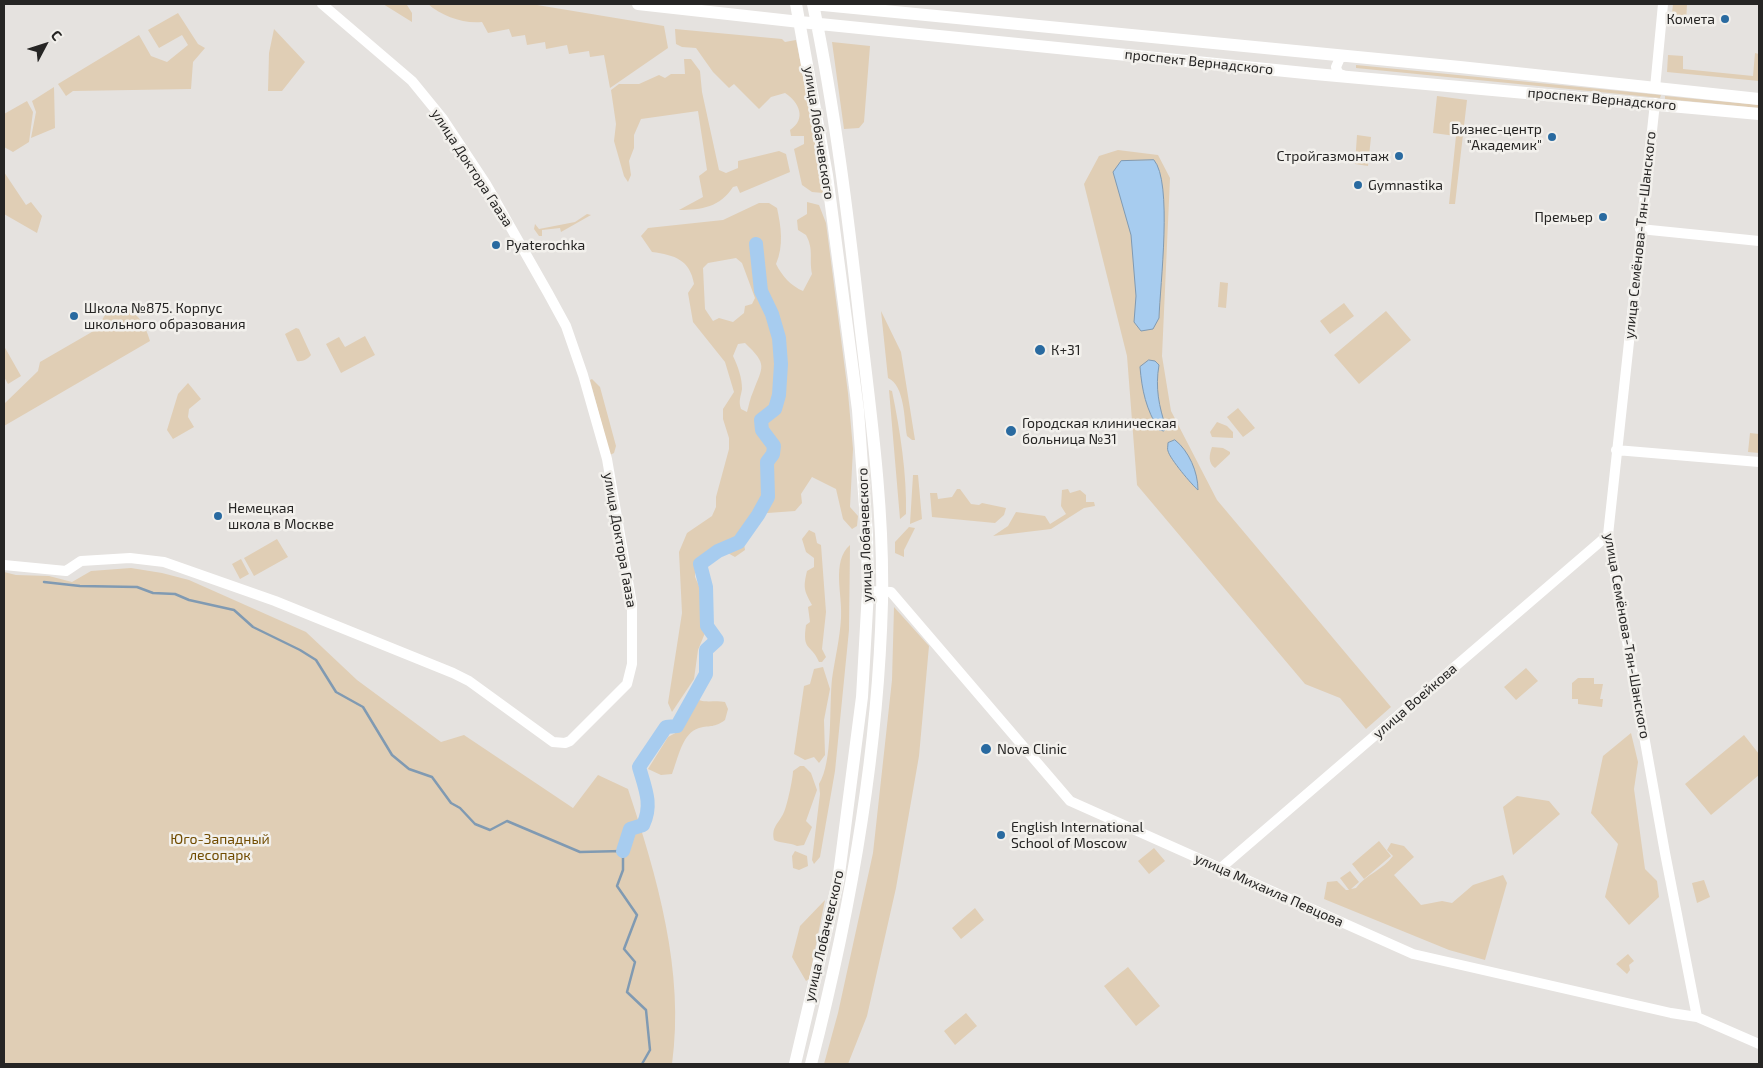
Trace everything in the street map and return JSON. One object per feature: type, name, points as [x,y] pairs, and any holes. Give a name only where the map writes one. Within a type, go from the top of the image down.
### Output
[{"type":"main road","name":"проспект Вернадского","points":[[638,4],[1344,76],[1759,114]]},
{"type":"main road","name":"улица Лобачевского","points":[[796,4],[827,175],[858,410],[867,535],[868,591],[862,697],[838,882],[796,1064]]},
{"type":"main road","name":"проспект Вернадского","points":[[813,4],[1347,56],[1759,99]]},
{"type":"main road","name":"улица Лобачевского","points":[[811,1064],[853,883],[876,698],[882,590],[878,486],[870,401],[843,175],[813,4]]},
{"type":"street","name":"улица Доктора Гааза","points":[[4,565],[66,571],[81,562],[130,558],[164,562],[275,601],[453,673],[469,681],[554,742],[559,743],[570,741],[626,684],[632,664],[632,604],[607,459],[597,420],[566,326],[492,193],[443,119],[412,81],[322,4]]},
{"type":"street","points":[[1655,88],[1663,4]]},
{"type":"street","points":[[1344,76],[1338,73],[1336,67],[1340,58],[1347,56]]},
{"type":"street","name":"улица Семёнова-Тян-Шанского","points":[[1655,104],[1608,535],[1697,1016]]},
{"type":"street","points":[[1640,229],[1759,241]]},
{"type":"street","points":[[1616,450],[1759,462]]},
{"type":"street","name":"улица Воейкова","points":[[1222,867],[1608,535]]},
{"type":"street","points":[[868,591],[882,590]]},
{"type":"street","name":"улица Михаила Певцова","points":[[882,590],[891,592],[1070,801],[1222,867],[1413,954],[1672,1013],[1697,1016],[1759,1044]]},
{"type":"green space","points":[[383,4],[407,5],[412,13],[412,22]]},
{"type":"green space","points":[[428,4],[531,4],[664,26],[668,48],[610,88],[604,55],[590,57],[589,51],[569,54],[567,45],[546,49],[545,42],[527,45],[525,35],[512,37],[509,29],[488,33],[482,22],[468,22],[453,18]]},
{"type":"green space","points":[[1673,4],[1687,4],[1686,24],[1671,23]]},
{"type":"green space","points":[[178,13],[198,44],[205,48],[193,62],[191,89],[73,91],[66,96],[58,84],[139,35],[151,56],[167,62],[188,45],[182,35],[159,48],[148,30]]},
{"type":"green space","points":[[274,29],[305,62],[282,91],[268,91],[269,53]]},
{"type":"green space","points":[[675,29],[782,39],[785,42],[796,40],[826,188],[823,193],[812,192],[802,185],[794,149],[804,144],[804,136],[791,136],[790,130],[795,126],[800,116],[794,101],[785,93],[771,97],[759,109],[734,84],[729,88],[713,72],[696,48],[682,47],[676,44]]},
{"type":"green space","points":[[832,42],[870,46],[864,122],[859,128],[844,129]]},
{"type":"green space","points":[[1755,53],[1759,54],[1759,81],[1667,72],[1668,55],[1683,56],[1683,69],[1753,76]]},
{"type":"green space","points":[[684,59],[691,59],[700,71],[702,92],[719,170],[726,173],[738,168],[738,161],[779,151],[786,154],[790,172],[740,193],[737,186],[733,187],[722,199],[710,206],[679,210],[703,197],[699,176],[707,170],[698,111],[641,119],[634,135],[634,148],[629,161],[631,175],[628,182],[624,176],[614,141],[616,124],[611,90],[619,84],[639,84],[659,75],[665,78],[671,74],[685,74]]},
{"type":"green space","points":[[1356,65],[1661,95],[1660,98],[1356,68]]},
{"type":"green space","points":[[54,87],[55,128],[31,138],[36,112],[32,101]]},
{"type":"green space","points":[[1437,96],[1467,100],[1455,204],[1449,204],[1456,136],[1433,133]]},
{"type":"green space","points":[[1665,96],[1759,105],[1759,108],[1665,99]]},
{"type":"green space","points":[[27,101],[33,112],[29,142],[13,152],[4,147],[4,114]]},
{"type":"green space","points":[[1357,135],[1371,137],[1368,166],[1355,164]]},
{"type":"green space","points":[[1118,150],[1158,155],[1170,178],[1162,356],[1171,411],[1217,500],[1391,707],[1366,729],[1340,698],[1305,684],[1137,485],[1127,356],[1084,184],[1099,156]]},
{"type":"green space","points":[[4,172],[26,205],[31,202],[42,216],[37,233],[4,214]]},
{"type":"green space","points":[[807,202],[819,205],[826,223],[848,393],[853,449],[850,507],[858,516],[857,526],[852,529],[843,519],[836,489],[812,477],[801,494],[802,503],[795,511],[754,514],[742,530],[745,550],[735,557],[715,546],[695,568],[705,633],[698,650],[694,679],[672,712],[668,703],[682,613],[679,552],[687,533],[712,516],[716,507],[716,497],[729,449],[729,438],[723,419],[723,409],[734,392],[725,362],[693,322],[688,293],[694,284],[689,269],[674,257],[652,252],[641,236],[648,228],[723,220],[759,203],[769,203],[777,208],[781,229],[779,257],[776,264],[787,280],[803,291],[812,274],[811,250],[806,235],[798,230],[797,220],[807,214]],"holes":[[[736,258],[742,263],[755,298],[752,304],[745,306],[744,313],[733,322],[719,318],[713,321],[705,309],[703,268],[708,263]],[[745,343],[757,356],[761,366],[747,412],[741,409],[740,406],[741,380],[733,356],[738,344]]]},
{"type":"green space","points":[[587,214],[591,215],[561,232],[560,228],[542,230],[542,236],[539,236],[534,229],[535,224],[539,229],[575,222]]},
{"type":"green space","points":[[1220,282],[1228,283],[1226,308],[1218,307]]},
{"type":"green space","points":[[1344,303],[1354,316],[1330,334],[1320,321]]},
{"type":"green space","points":[[121,306],[140,319],[150,341],[4,426],[4,404],[38,371],[40,362],[97,329],[106,313]]},
{"type":"green space","points":[[881,311],[901,352],[915,440],[907,436],[901,395],[894,382],[888,378]]},
{"type":"green space","points":[[1386,311],[1411,340],[1359,384],[1334,355]]},
{"type":"green space","points":[[296,328],[299,329],[311,355],[301,361],[297,361],[285,334]]},
{"type":"green space","points":[[365,336],[375,355],[341,373],[326,344],[339,337],[345,347]]},
{"type":"green space","points":[[4,346],[21,376],[8,384],[4,377]]},
{"type":"green space","points":[[592,379],[600,387],[616,446],[614,453],[610,455],[590,380]]},
{"type":"green space","points":[[188,383],[201,399],[189,409],[188,417],[194,427],[173,439],[167,430],[178,394]]},
{"type":"green space","points":[[889,390],[892,391],[895,406],[904,468],[906,514],[900,519]]},
{"type":"green space","points":[[1238,408],[1255,428],[1243,437],[1227,417]]},
{"type":"green space","points":[[1217,422],[1227,426],[1233,432],[1233,438],[1212,437],[1210,432]]},
{"type":"green space","points":[[1750,433],[1759,434],[1759,453],[1748,452]]},
{"type":"green space","points":[[1212,447],[1223,448],[1230,452],[1215,468],[1211,464],[1210,459]]},
{"type":"green space","points":[[913,475],[918,475],[922,519],[910,524]]},
{"type":"green space","points":[[957,489],[960,489],[971,504],[979,505],[982,503],[1006,508],[1004,515],[995,523],[932,517],[930,493],[937,493],[938,499],[952,497]]},
{"type":"green space","points":[[1068,489],[1070,493],[1080,490],[1086,495],[1086,502],[1094,502],[1095,506],[1084,508],[1051,529],[993,536],[1008,526],[1016,512],[1045,516],[1050,524],[1066,514],[1061,506],[1062,490]]},
{"type":"green space","points":[[909,527],[915,528],[904,550],[904,557],[895,553],[895,542]]},
{"type":"green space","points":[[809,530],[815,533],[817,543],[821,545],[826,612],[822,649],[826,657],[822,662],[819,662],[805,640],[806,625],[810,622],[808,607],[812,605],[806,592],[805,581],[807,571],[814,567],[814,558],[806,552],[802,539]]},
{"type":"green space","points":[[277,539],[288,557],[254,576],[244,558]]},
{"type":"green space","points":[[850,545],[849,630],[835,771],[820,857],[814,864],[812,860],[820,794],[819,784],[827,762],[832,679],[839,641],[841,609],[839,570],[844,552]]},
{"type":"green space","points":[[241,559],[249,574],[240,579],[232,564]]},
{"type":"green space","name":"Юго-Западный лесопарк","points":[[131,568],[189,580],[306,632],[357,680],[441,742],[464,735],[573,808],[598,775],[628,789],[649,856],[666,925],[675,994],[672,1064],[4,1064],[4,572],[16,575],[49,576],[72,582],[91,571]]},
{"type":"green space","points":[[894,607],[929,646],[919,756],[896,888],[867,1016],[848,1064],[824,1064],[838,1013],[873,853],[892,680]]},
{"type":"green space","points":[[823,667],[830,689],[824,720],[825,755],[819,763],[814,757],[805,760],[794,754],[804,686],[810,684],[814,669]]},
{"type":"green space","points":[[1526,668],[1538,681],[1516,700],[1504,687]]},
{"type":"green space","points":[[1578,678],[1594,678],[1594,684],[1603,684],[1600,699],[1603,699],[1602,707],[1578,704],[1578,699],[1572,699],[1572,683]]},
{"type":"green space","points":[[699,700],[725,702],[728,709],[725,720],[715,725],[699,728],[688,735],[681,747],[672,774],[661,775],[648,769],[668,737],[679,731]]},
{"type":"green space","points":[[1631,733],[1638,762],[1634,789],[1645,869],[1657,881],[1659,897],[1629,925],[1605,897],[1618,844],[1591,813],[1603,756]]},
{"type":"green space","points":[[1744,735],[1759,754],[1759,775],[1711,815],[1685,784]]},
{"type":"green space","points":[[800,766],[804,766],[811,773],[817,790],[806,821],[812,827],[804,845],[797,846],[774,840],[773,835],[785,809],[793,771]]},
{"type":"green space","points":[[1517,796],[1549,801],[1560,814],[1513,855],[1503,807]]},
{"type":"green space","points":[[1379,841],[1391,856],[1364,879],[1352,864]]},
{"type":"green space","points":[[1391,843],[1404,846],[1414,857],[1394,875],[1421,905],[1442,901],[1452,903],[1473,885],[1503,875],[1507,883],[1485,960],[1449,950],[1324,899],[1327,882],[1337,881],[1346,890],[1349,890],[1340,878],[1350,871],[1359,882],[1351,889],[1356,888],[1364,879],[1389,861],[1393,856],[1387,850]]},
{"type":"green space","points":[[1154,848],[1165,861],[1149,874],[1138,861]]},
{"type":"green space","points":[[795,851],[807,856],[808,866],[799,870],[793,868],[792,856]]},
{"type":"green space","points":[[1704,880],[1710,897],[1697,903],[1692,883]]},
{"type":"green space","points":[[825,900],[809,979],[806,981],[792,957],[800,926]]},
{"type":"green space","points":[[975,908],[984,920],[961,939],[952,928]]},
{"type":"green space","points":[[1628,954],[1634,961],[1629,965],[1630,970],[1627,974],[1616,964]]},
{"type":"green space","points":[[1128,967],[1160,1006],[1136,1026],[1104,986]]},
{"type":"green space","points":[[966,1013],[977,1026],[955,1045],[944,1031]]},
{"type":"water","points":[[1154,160],[1160,172],[1164,211],[1159,318],[1153,329],[1141,331],[1134,322],[1136,296],[1131,235],[1113,172],[1121,161]]},
{"type":"water","points":[[1149,360],[1155,361],[1159,365],[1158,389],[1166,428],[1164,431],[1159,430],[1143,392],[1140,367]]},
{"type":"water","points":[[1175,440],[1192,462],[1198,490],[1170,455],[1168,443]]},
{"type":"waterway","points":[[623,851],[630,829],[643,825],[646,818],[648,803],[639,767],[666,727],[677,726],[706,674],[706,650],[717,640],[707,626],[706,587],[700,564],[718,551],[739,542],[768,497],[767,462],[773,454],[774,446],[762,430],[761,420],[775,409],[779,395],[781,364],[779,338],[772,314],[761,291],[756,244]]},
{"type":"waterway","points":[[44,582],[80,586],[137,587],[153,593],[175,594],[189,600],[234,610],[253,627],[316,660],[336,692],[363,707],[392,755],[409,769],[432,777],[451,803],[460,808],[475,824],[490,830],[507,821],[580,852],[623,851],[623,870],[617,886],[637,915],[624,949],[635,962],[627,992],[646,1010],[650,1050],[642,1064]]},
{"type":"place","name":"Комета","points":[[1725,19]]},
{"type":"place","name":"Бизнес-центр \"Академик\"","points":[[1552,137]]},
{"type":"place","name":"Стройгазмонтаж","points":[[1399,156]]},
{"type":"place","name":"Gymnastika","points":[[1358,185]]},
{"type":"place","name":"Премьер","points":[[1603,217]]},
{"type":"place","name":"Pyaterochka","points":[[496,245]]},
{"type":"place","name":"Школа №875. Корпус школьного образования","points":[[74,316]]},
{"type":"place","name":"К+31","points":[[1040,350]]},
{"type":"place","name":"Городская клиническая больница №31","points":[[1011,431]]},
{"type":"place","name":"Немецкая школа в Москве","points":[[218,516]]},
{"type":"place","name":"Nova Clinic","points":[[986,749]]},
{"type":"place","name":"English International School of Moscow","points":[[1001,835]]}]
